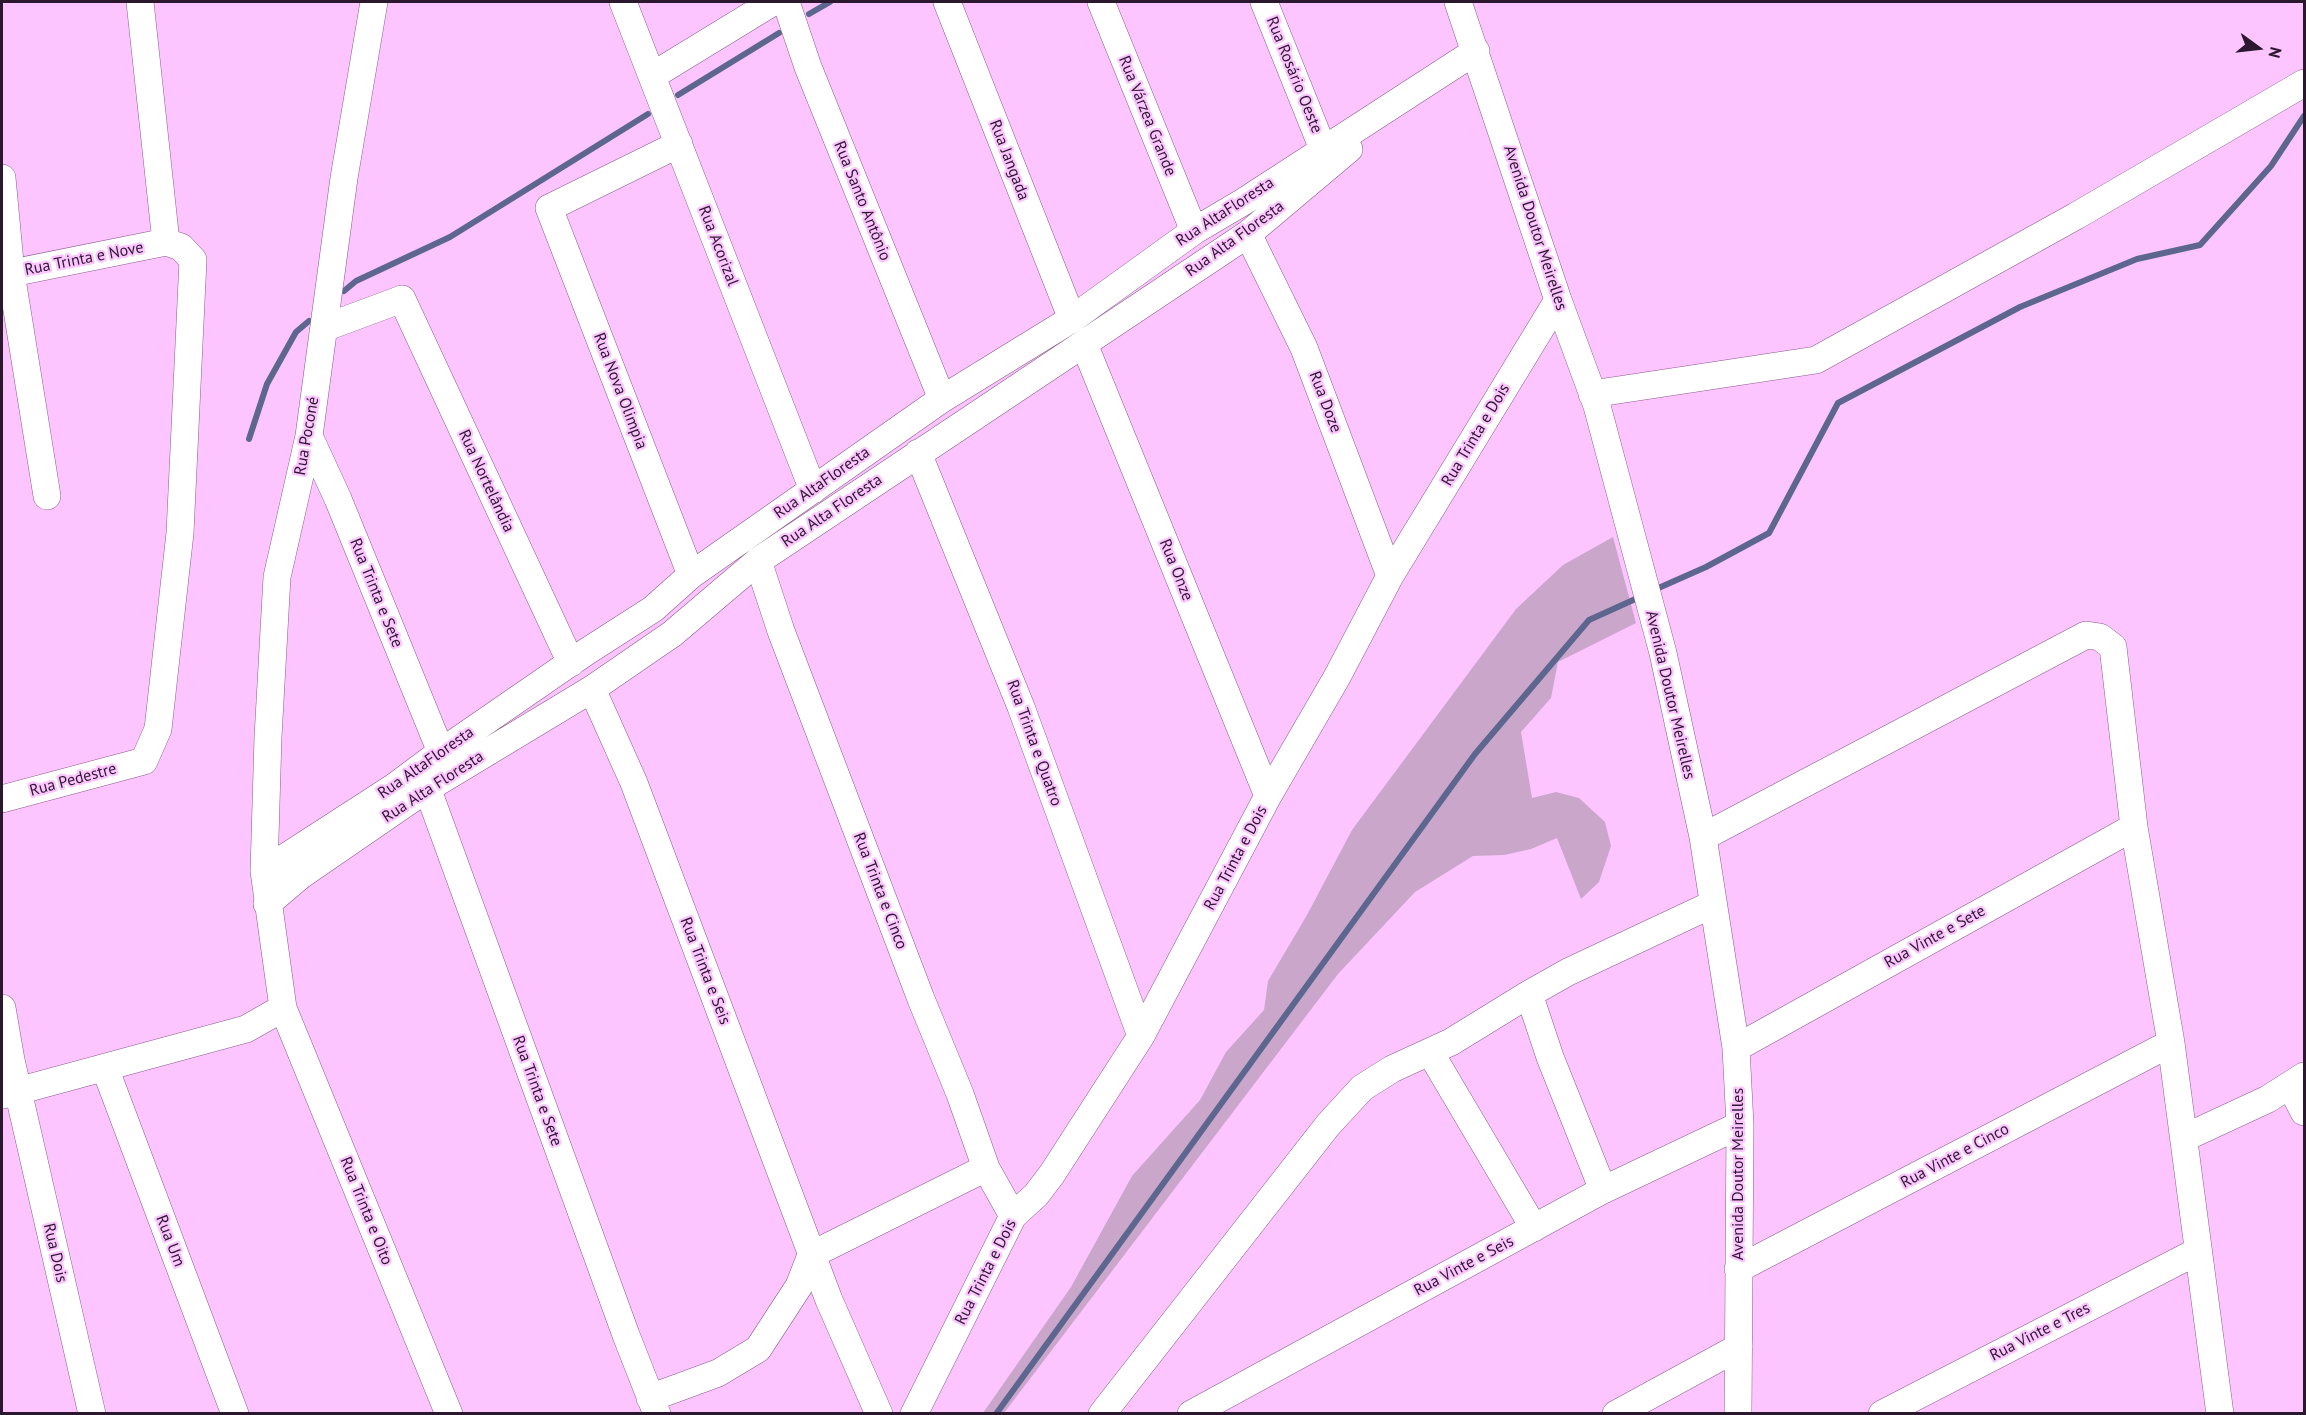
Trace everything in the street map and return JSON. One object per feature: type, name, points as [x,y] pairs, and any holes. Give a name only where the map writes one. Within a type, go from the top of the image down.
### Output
[{"type":"street","points":[[140,2],[166,242]]},
{"type":"street","name":"Rua Poconé","points":[[267,904],[264,871],[268,737],[277,577],[309,435],[344,178],[374,2]]},
{"type":"street","name":"Rua Acorizal","points":[[623,2],[813,490]]},
{"type":"street","points":[[652,76],[773,2]]},
{"type":"street","name":"Rua Santo Antônio","points":[[786,2],[812,78],[942,399]]},
{"type":"street","name":"Rua Jangada","points":[[947,2],[1071,319]]},
{"type":"street","name":"Rua Várzea Grande","points":[[1101,2],[1194,231]]},
{"type":"street","name":"Rua Rosário Oeste","points":[[1264,2],[1323,149]]},
{"type":"street","name":"Avenida Doutor Meirelles","points":[[1458,2],[1592,394],[1663,653],[1703,837],[1736,1048],[1740,1125],[1738,1413]]},
{"type":"street","points":[[1389,107],[1476,51]]},
{"type":"street","points":[[1592,394],[1816,360],[2076,216],[2304,82]]},
{"type":"street","name":"Rua AltaFloresta","points":[[264,871],[394,787],[429,769],[571,663],[653,609],[692,574],[942,399],[1071,319],[1194,231],[1243,202],[1389,107]]},
{"type":"street","name":"Rua Alta Floresta","points":[[267,904],[429,769],[592,689],[672,634],[758,561],[1248,234],[1354,145],[1389,107]]},
{"type":"street","name":"Rua Nova Olimpia","points":[[679,144],[549,208],[692,574]]},
{"type":"street","points":[[2,178],[6,274],[47,496]]},
{"type":"street","name":"Rua Doze","points":[[1248,234],[1304,348],[1390,576]]},
{"type":"street","name":"Rua Trinta e Nove","points":[[6,274],[166,242]]},
{"type":"street","name":"Rua Pedestre","points":[[2,799],[144,761],[158,729],[180,533],[193,260],[181,247],[166,242]]},
{"type":"street","name":"Rua Nortelândia","points":[[324,328],[402,299],[571,663]]},
{"type":"street","name":"Rua Trinta e Dois","points":[[914,1413],[1013,1216],[1036,1195],[1052,1174],[1141,1036],[1268,796],[1338,678],[1390,576],[1558,300]]},
{"type":"street","name":"Rua Onze","points":[[1084,344],[1268,796]]},
{"type":"street","name":"Rua Trinta e Sete","points":[[309,435],[338,499],[429,769],[626,1335],[653,1406]]},
{"type":"street","name":"Rua Trinta e Quatro","points":[[918,453],[1021,707],[1141,1036]]},
{"type":"street","name":"Rua Trinta e Cinco","points":[[758,561],[785,642],[921,999],[960,1094],[986,1168],[1013,1216]]},
{"type":"street","points":[[653,609],[672,634]]},
{"type":"street","points":[[1703,837],[2086,634],[2100,637],[2113,647],[2134,827],[2171,1043],[2220,1413]]},
{"type":"street","name":"Rua Trinta e Seis","points":[[592,689],[634,783],[811,1255]]},
{"type":"street","name":"Rua Vinte e Sete","points":[[1736,1048],[2134,827]]},
{"type":"street","name":"Rua Trinta e Oito","points":[[267,904],[283,1008],[448,1413]]},
{"type":"street","points":[[1102,1413],[1328,1125],[1362,1088],[1392,1069],[1451,1042],[1568,972],[1713,904]]},
{"type":"street","points":[[1529,994],[1550,1057],[1603,1190]]},
{"type":"street","points":[[2,1008],[6,1060]]},
{"type":"street","points":[[10,1093],[246,1029],[283,1008]]},
{"type":"street","name":"Rua Vinte e Cinco","points":[[1738,1269],[2171,1043]]},
{"type":"street","points":[[1430,1052],[1534,1228]]},
{"type":"street","name":"Rua Dois","points":[[6,1060],[10,1093],[92,1413]]},
{"type":"street","name":"Rua Um","points":[[105,1068],[235,1413]]},
{"type":"street","points":[[2184,1138],[2268,1099],[2297,1080],[2304,1112]]},
{"type":"street","name":"Rua Vinte e Seis","points":[[1191,1413],[1603,1190],[1740,1125]]},
{"type":"street","points":[[653,1406],[718,1373],[758,1349],[799,1286],[811,1255],[986,1168]]},
{"type":"street","name":"Rua Vinte e Tres","points":[[1882,1413],[2198,1251]]},
{"type":"street","points":[[811,1255],[879,1413]]},
{"type":"street","points":[[1616,1413],[1739,1347]]},
{"type":"shaded area","points":[[1613,537],[1636,623],[1558,662],[1551,698],[1521,732],[1532,798],[1556,792],[1579,798],[1605,822],[1611,846],[1599,882],[1581,899],[1557,838],[1531,849],[1504,855],[1473,856],[1415,892],[1338,974],[1004,1413],[983,1413],[1071,1287],[1132,1176],[1200,1100],[1226,1052],[1264,1010],[1268,981],[1307,915],[1352,830],[1516,609],[1563,565]]},
{"type":"waterway","points":[[809,14],[830,2]]},
{"type":"waterway","points":[[678,95],[779,33]]},
{"type":"waterway","points":[[344,291],[356,281],[450,237],[648,114]]},
{"type":"waterway","points":[[1654,590],[1706,567],[1769,533],[1838,403],[2020,307],[2137,259],[2200,245],[2271,166],[2304,116]]},
{"type":"waterway","points":[[249,439],[267,384],[296,332],[309,321]]},
{"type":"waterway","points":[[996,1414],[1475,754],[1589,620],[1642,596]]}]
